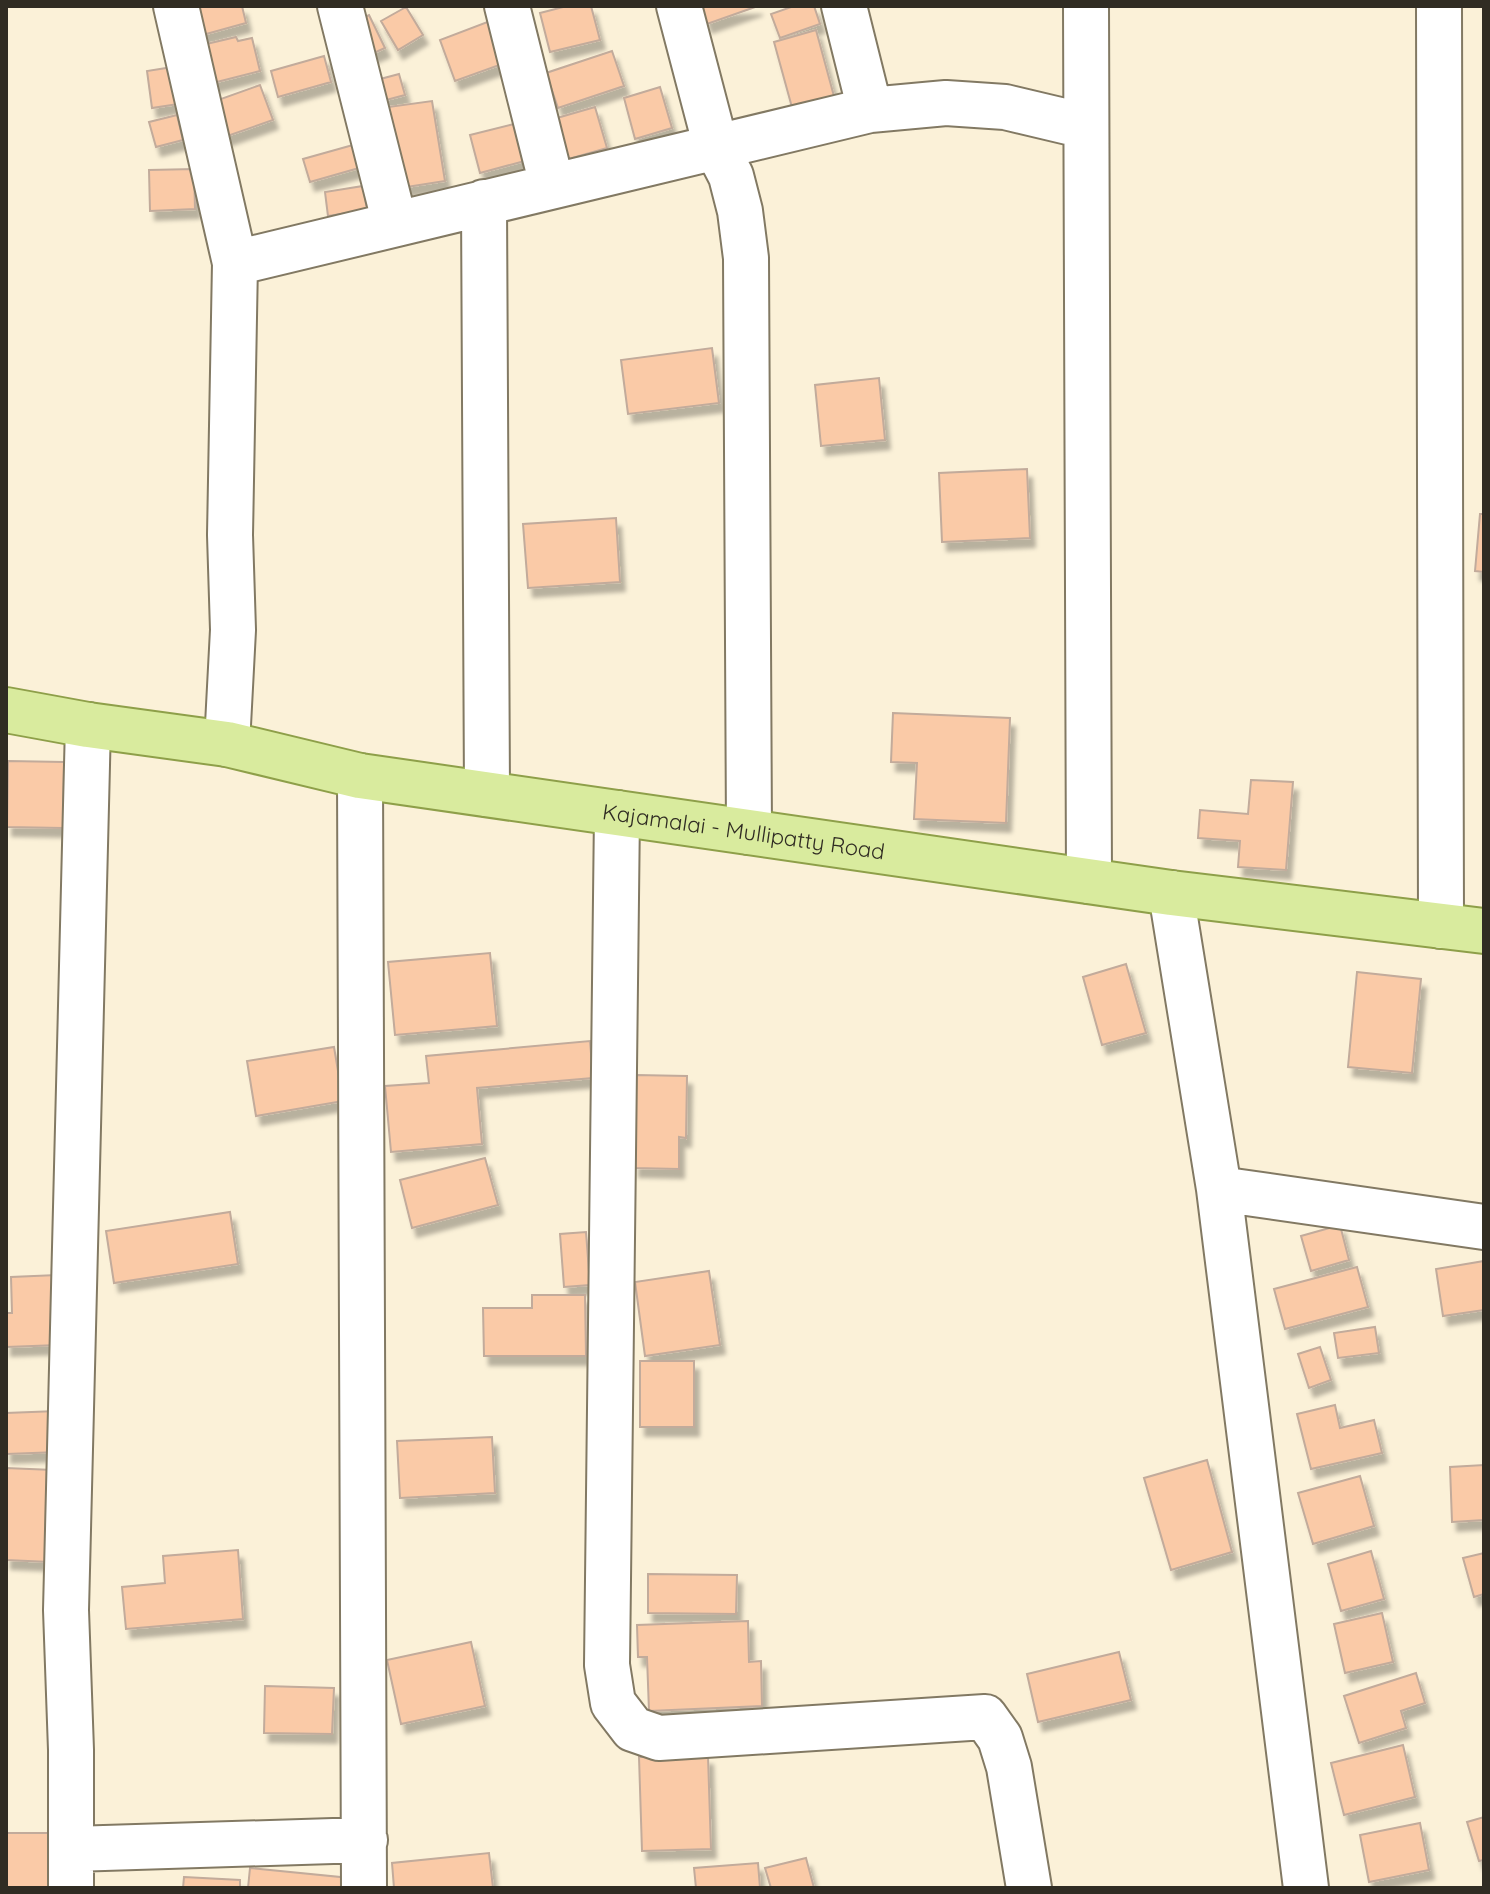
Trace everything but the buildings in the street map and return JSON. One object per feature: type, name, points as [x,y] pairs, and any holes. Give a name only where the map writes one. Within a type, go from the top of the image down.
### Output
[{"type":"main road","name":"Kajamalai - Mullipatty Road","points":[[6,710],[227,744],[360,776],[1171,893],[1484,931]]},
{"type":"street","points":[[176,6],[235,263],[230,535],[233,630],[227,744]]},
{"type":"street","points":[[340,6],[395,224]]},
{"type":"street","points":[[507,6],[552,185]]},
{"type":"street","points":[[679,6],[716,147],[731,176],[740,211],[746,258],[749,832]]},
{"type":"street","points":[[844,6],[870,110]]},
{"type":"street","points":[[1086,6],[1089,881]]},
{"type":"street","points":[[1439,6],[1441,926]]},
{"type":"street","points":[[235,263],[870,110],[946,103],[1005,107],[1085,126]]},
{"type":"street","points":[[484,202],[487,794]]},
{"type":"street","points":[[88,725],[66,1610],[72,1868],[365,1840]]},
{"type":"street","points":[[360,776],[364,1888]]},
{"type":"street","points":[[617,813],[607,1665],[613,1703],[633,1729],[659,1738],[985,1717],[1000,1738],[1009,1767],[1029,1888]]},
{"type":"street","points":[[1171,893],[1219,1189],[1306,1888]]},
{"type":"street","points":[[1219,1189],[1484,1227]]}]
